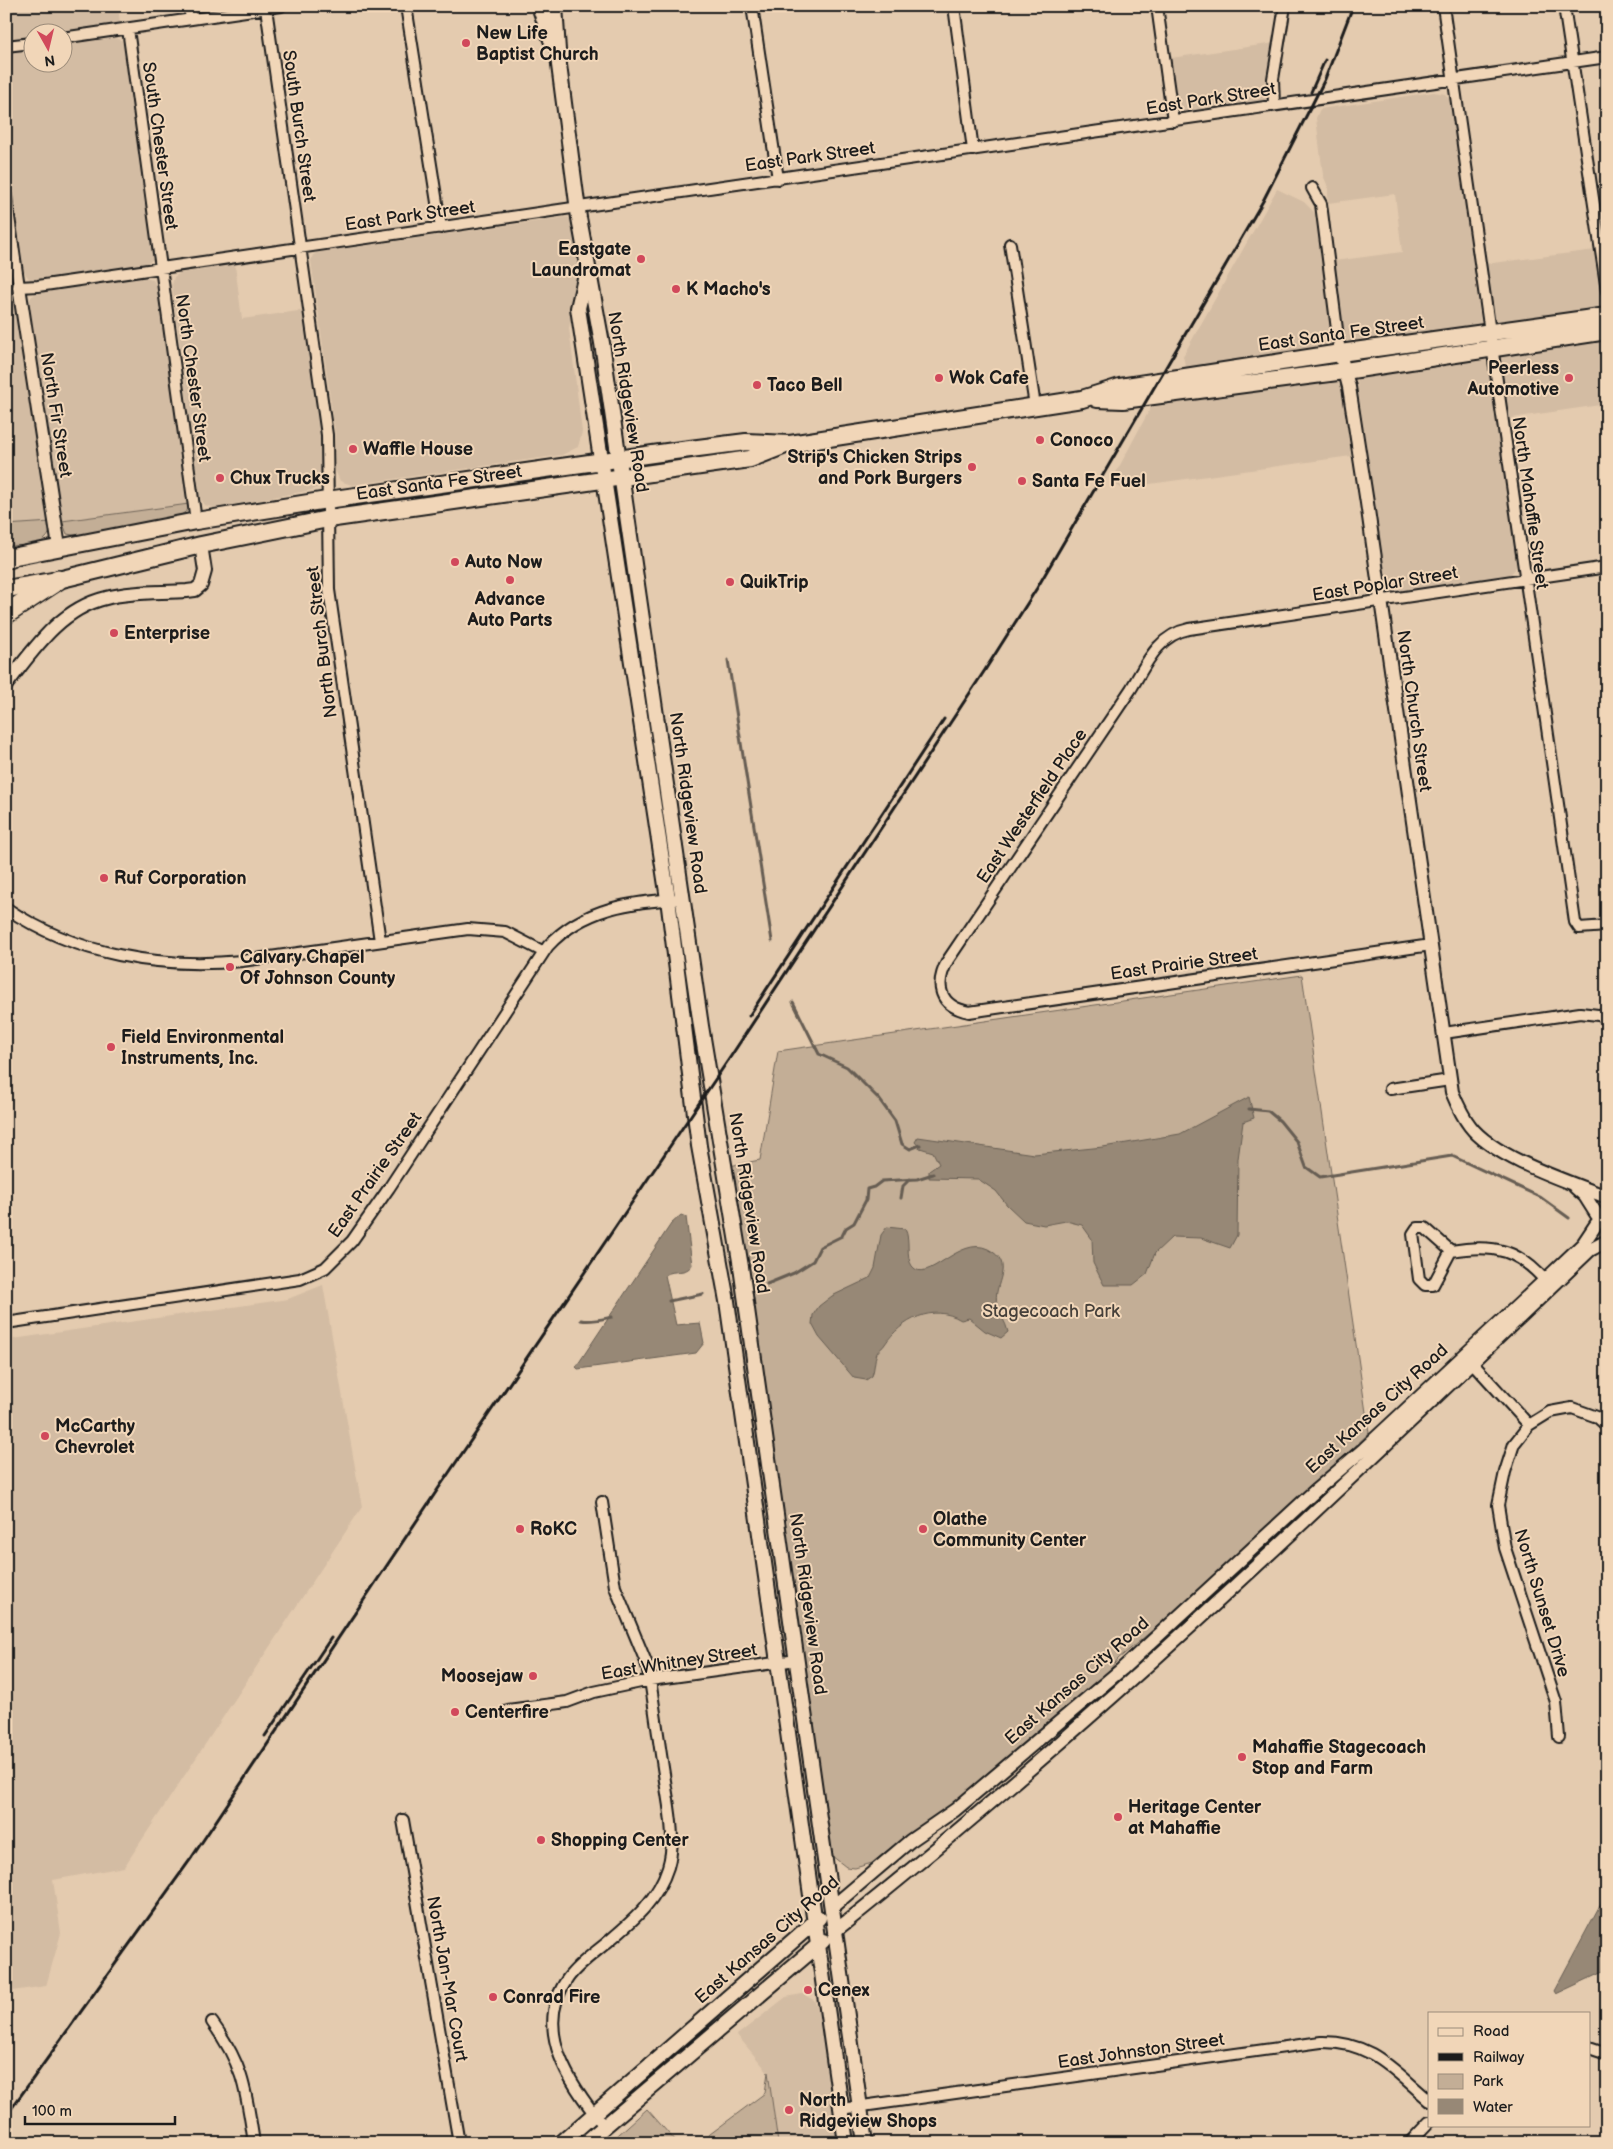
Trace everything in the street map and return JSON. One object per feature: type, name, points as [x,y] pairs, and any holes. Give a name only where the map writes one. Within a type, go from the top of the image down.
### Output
[{"type":"highway","points":[[6,614],[58,580]]},
{"type":"main road","points":[[539,6],[559,65]]},
{"type":"main road","points":[[555,6],[559,65]]},
{"type":"main road","name":"North Ridgeview Road","points":[[559,65],[587,271],[602,344],[682,899],[741,1267],[865,2143]]},
{"type":"main road","name":"North Ridgeview Road","points":[[587,271],[578,308],[668,899],[699,1146],[727,1301],[846,2143]]},
{"type":"main road","name":"East Santa Fe Street","points":[[1082,399],[1123,400],[1345,371],[1607,316]]},
{"type":"main road","name":"East Santa Fe Street","points":[[8,558],[196,521],[327,500],[746,442],[790,444],[1082,399],[1120,388],[1340,353],[1607,331]]},
{"type":"main road","name":"East Santa Fe Street","points":[[6,589],[58,580],[138,559],[328,519],[750,459],[790,444]]},
{"type":"main road","points":[[201,545],[209,533],[244,521],[261,511]]},
{"type":"main road","points":[[138,559],[155,545],[174,541],[186,533],[196,521]]},
{"type":"main road","name":"East Kansas City Road","points":[[560,2143],[831,1908]]},
{"type":"main road","name":"East Kansas City Road","points":[[585,2143],[835,1931]]},
{"type":"street","points":[[189,6],[191,19]]},
{"type":"street","points":[[72,37],[281,6]]},
{"type":"street","points":[[406,6],[441,228]]},
{"type":"street","points":[[752,6],[778,178]]},
{"type":"street","points":[[954,6],[974,150]]},
{"type":"street","points":[[1157,6],[1173,121]]},
{"type":"street","points":[[1274,105],[1273,79],[1285,6]]},
{"type":"street","name":"North Mahaffie Street","points":[[1443,6],[1575,922],[1579,928],[1607,926]]},
{"type":"street","points":[[1564,6],[1607,291]]},
{"type":"street","name":"South Burch Street","points":[[266,8],[301,248]]},
{"type":"street","name":"South Chester Street","points":[[128,29],[161,268]]},
{"type":"street","points":[[6,46],[22,44]]},
{"type":"street","name":"East Park Street","points":[[19,287],[441,228],[570,209],[578,206],[1607,57]]},
{"type":"street","name":"North Church Street","points":[[1312,188],[1321,204],[1340,353],[1349,387],[1450,1080],[1460,1110],[1480,1137],[1506,1154],[1607,1197]]},
{"type":"street","points":[[6,196],[19,287]]},
{"type":"street","points":[[1010,244],[1035,406]]},
{"type":"street","name":"North Burch Street","points":[[301,248],[327,435],[329,590],[380,941]]},
{"type":"street","name":"North Chester Street","points":[[161,268],[196,521]]},
{"type":"street","name":"North Fir Street","points":[[19,287],[59,547]]},
{"type":"street","points":[[6,685],[47,633],[56,624],[79,609],[105,598],[195,590],[202,585],[205,571],[201,545]]},
{"type":"street","name":"East Poplar Street","points":[[1170,636],[1189,629],[1607,567]]},
{"type":"street","name":"East Westerfield Place","points":[[945,1000],[940,988],[940,976],[948,960],[1131,690],[1156,649],[1170,636]]},
{"type":"street","name":"East Prairie Street","points":[[6,1322],[300,1279],[325,1268],[352,1241],[544,952],[569,926],[604,910],[629,904],[682,899]]},
{"type":"street","points":[[6,908],[51,932],[85,946],[121,956],[164,963],[208,964],[242,961],[456,930],[482,929],[505,932],[544,952]]},
{"type":"street","name":"East Prairie Street","points":[[945,1000],[957,1010],[969,1012],[1431,945]]},
{"type":"street","points":[[1444,1033],[1580,1013],[1607,1016]]},
{"type":"street","points":[[1390,1089],[1450,1080]]},
{"type":"street","name":"North Church Street","points":[[1567,1181],[1585,1196],[1601,1231],[1607,1236]]},
{"type":"street","name":"East Kansas City Road","points":[[1548,1284],[1583,1244],[1597,1219],[1600,1207],[1607,1201]]},
{"type":"street","points":[[1451,1251],[1433,1284],[1425,1285],[1420,1279],[1418,1270],[1414,1234],[1417,1228],[1425,1228],[1451,1251],[1482,1247],[1503,1250],[1526,1262],[1548,1284]]},
{"type":"street","name":"East Kansas City Road","points":[[835,1931],[1169,1648],[1548,1284],[1590,1250],[1607,1241]]},
{"type":"street","points":[[1468,1359],[1529,1425],[1550,1412],[1572,1408],[1597,1417],[1607,1426]]},
{"type":"street","name":"East Kansas City Road","points":[[831,1908],[910,1841],[955,1810],[1122,1669],[1316,1490],[1468,1359]]},
{"type":"street","name":"North Sunset Drive","points":[[1529,1425],[1514,1444],[1505,1472],[1498,1506],[1505,1548],[1523,1607],[1546,1666],[1556,1702],[1559,1737]]},
{"type":"street","points":[[602,1502],[615,1587],[646,1662],[650,1680],[671,1821],[672,1846],[668,1866],[655,1895],[640,1914],[569,1977],[559,1994],[554,2015],[554,2036],[561,2063],[572,2086],[604,2126]]},
{"type":"street","name":"East Whitney Street","points":[[508,1710],[567,1702],[594,1692],[650,1680],[797,1660]]},
{"type":"street","name":"North Jan-Mar Court","points":[[403,1820],[459,2143]]},
{"type":"street","points":[[212,2022],[234,2054],[241,2072],[254,2143]]},
{"type":"street","name":"East Johnston Street","points":[[841,2109],[1321,2042],[1345,2043],[1367,2050],[1387,2064],[1428,2099]]},
{"type":"street","points":[[1590,2048],[1607,2054]]},
{"type":"street","points":[[1409,2143],[1428,2123]]},
{"type":"shaded area","points":[[6,6],[118,6],[120,24],[72,32],[72,22],[22,22],[22,40],[6,43]]},
{"type":"shaded area","points":[[113,38],[121,40],[123,44],[154,253],[152,260],[145,265],[30,280],[22,269],[6,159],[6,53],[22,51],[22,72],[72,72],[72,44]]},
{"type":"shaded area","points":[[1275,43],[1267,98],[1263,102],[1191,113],[1182,112],[1178,107],[1171,58]]},
{"type":"shaded area","points":[[1434,92],[1445,94],[1451,101],[1481,323],[1480,326],[1351,345],[1343,336],[1334,261],[1402,252],[1395,194],[1328,203],[1328,187],[1323,175],[1316,118],[1320,109]]},
{"type":"shaded area","points":[[1277,189],[1304,202],[1317,215],[1332,337],[1331,345],[1326,349],[1186,370],[1183,356]]},
{"type":"shaded area","points":[[567,217],[574,221],[582,266],[579,291],[569,328],[582,432],[578,447],[562,455],[352,485],[340,481],[335,470],[335,433],[311,261],[313,255],[319,252]]},
{"type":"shaded area","points":[[6,230],[51,522],[6,525]]},
{"type":"shaded area","points":[[1595,250],[1602,302],[1600,309],[1498,324],[1495,321],[1485,264]]},
{"type":"shaded area","points":[[235,265],[242,319],[305,310],[320,421],[323,479],[319,487],[312,490],[214,508],[205,505],[200,498],[172,285],[174,277],[180,273]]},
{"type":"shaded area","points":[[144,278],[153,280],[160,292],[189,504],[62,521],[29,301],[32,296],[38,293]]},
{"type":"shaded area","points":[[1605,339],[1607,341],[1607,404],[1505,419],[1499,361],[1503,354]]},
{"type":"shaded area","points":[[1478,358],[1486,360],[1489,369],[1517,561],[1515,569],[1510,575],[1501,577],[1392,592],[1387,587],[1385,579],[1357,382],[1361,376]]},
{"type":"shaded area","points":[[1330,380],[1339,382],[1342,390],[1351,456],[1121,488],[1111,482],[1151,407]]},
{"type":"shaded area","points":[[323,1285],[362,1507],[124,1867],[53,1880],[61,1933],[46,1986],[6,1992],[6,1340],[288,1299]]},
{"type":"shaded area","name":"North Ridgeview Shops","points":[[802,1994],[814,2000],[821,2018],[838,2143],[778,2143],[768,2072],[737,2035],[786,1997]]},
{"type":"green space","points":[[189,504],[188,510],[181,515],[79,536],[67,534],[62,521]]},
{"type":"green space","points":[[51,522],[47,537],[42,541],[29,545],[6,545],[6,525]]},
{"type":"green space","name":"Stagecoach Park","points":[[1302,975],[1369,1433],[1214,1579],[1118,1659],[1102,1680],[944,1813],[910,1832],[872,1863],[855,1868],[846,1867],[832,1856],[829,1848],[729,1166],[760,1160],[778,1051]]},
{"type":"green space","points":[[768,2072],[778,2143],[698,2143],[765,2093]]},
{"type":"green space","points":[[647,2109],[677,2143],[609,2143]]},
{"type":"water","points":[[1249,1097],[1254,1118],[1243,1122],[1238,1159],[1237,1235],[1230,1248],[1201,1238],[1172,1237],[1155,1253],[1147,1274],[1133,1285],[1104,1285],[1093,1263],[1092,1239],[1082,1225],[1066,1221],[1044,1225],[1024,1221],[1007,1205],[996,1191],[978,1179],[929,1178],[929,1171],[939,1164],[933,1152],[920,1148],[915,1142],[918,1137],[1034,1154],[1103,1147],[1180,1134]]},
{"type":"water","points":[[681,1215],[686,1217],[692,1265],[687,1270],[665,1275],[676,1325],[700,1323],[704,1343],[696,1353],[578,1369],[576,1367],[671,1224]]},
{"type":"water","points":[[887,1227],[905,1229],[908,1238],[910,1262],[918,1270],[926,1270],[966,1249],[977,1247],[988,1249],[997,1255],[1001,1261],[1002,1275],[996,1297],[997,1304],[1008,1332],[1001,1338],[985,1331],[969,1318],[961,1320],[940,1313],[918,1317],[909,1321],[892,1335],[878,1352],[872,1376],[866,1380],[854,1378],[819,1337],[812,1324],[813,1315],[819,1306],[832,1296],[870,1278],[875,1268],[881,1235]]},
{"type":"water","points":[[1607,1892],[1607,1970],[1556,1994],[1554,1991]]},
{"type":"waterway","points":[[728,660],[772,941]]},
{"type":"waterway","points":[[793,1002],[819,1054],[847,1067],[879,1099],[895,1121],[902,1144],[910,1149],[920,1145]]},
{"type":"waterway","points":[[1249,1109],[1268,1111],[1280,1121],[1297,1142],[1306,1167],[1320,1177],[1452,1156],[1540,1197],[1569,1218]]},
{"type":"waterway","points":[[767,1284],[794,1273],[813,1261],[820,1247],[842,1236],[846,1228],[854,1223],[866,1200],[867,1189],[874,1187],[882,1181],[917,1179],[933,1174]]},
{"type":"waterway","points":[[901,1198],[903,1186],[910,1179]]},
{"type":"waterway","points":[[669,1301],[703,1294]]},
{"type":"waterway","points":[[581,1320],[612,1317]]},
{"type":"railway","points":[[6,2116],[192,1857],[731,1056],[985,670],[1037,588],[1263,201],[1325,79],[1353,6]]},
{"type":"railway","points":[[1311,92],[1325,60]]},
{"type":"railway","points":[[749,1016],[944,719]]},
{"type":"railway","points":[[265,1736],[331,1638]]},
{"type":"place","name":"New Life Baptist Church","points":[[466,43]]},
{"type":"place","name":"Eastgate Laundromat","points":[[641,259]]},
{"type":"place","name":"K Macho's","points":[[676,289]]},
{"type":"place","name":"Wok Cafe","points":[[939,378]]},
{"type":"place","name":"Peerless Automotive","points":[[1569,378]]},
{"type":"place","name":"Taco Bell","points":[[757,385]]},
{"type":"place","name":"Conoco","points":[[1040,440]]},
{"type":"place","name":"Waffle House","points":[[353,449]]},
{"type":"place","name":"Strip's Chicken Strips and Pork Burgers","points":[[972,467]]},
{"type":"place","name":"Chux Trucks","points":[[220,478]]},
{"type":"place","name":"Santa Fe Fuel","points":[[1022,481]]},
{"type":"place","name":"Auto Now","points":[[455,562]]},
{"type":"place","name":"Advance Auto Parts","points":[[510,580]]},
{"type":"place","name":"QuikTrip","points":[[730,582]]},
{"type":"place","name":"Enterprise","points":[[114,633]]},
{"type":"place","name":"Ruf Corporation","points":[[104,878]]},
{"type":"place","name":"Calvary Chapel Of Johnson County","points":[[230,967]]},
{"type":"place","name":"Field Environmental Instruments, Inc.","points":[[111,1047]]},
{"type":"place","name":"McCarthy Chevrolet","points":[[45,1436]]},
{"type":"place","name":"RoKC","points":[[520,1529]]},
{"type":"place","name":"Olathe Community Center","points":[[923,1529]]},
{"type":"place","name":"Moosejaw","points":[[533,1676]]},
{"type":"place","name":"Centerfire","points":[[455,1712]]},
{"type":"place","name":"Mahaffie Stagecoach Stop and Farm","points":[[1242,1757]]},
{"type":"place","name":"Heritage Center at Mahaffie","points":[[1118,1817]]},
{"type":"place","name":"Shopping Center","points":[[541,1840]]},
{"type":"place","name":"Cenex","points":[[808,1990]]},
{"type":"place","name":"Conrad Fire","points":[[493,1997]]},
{"type":"place","name":"North Ridgeview Shops","points":[[789,2110]]}]
